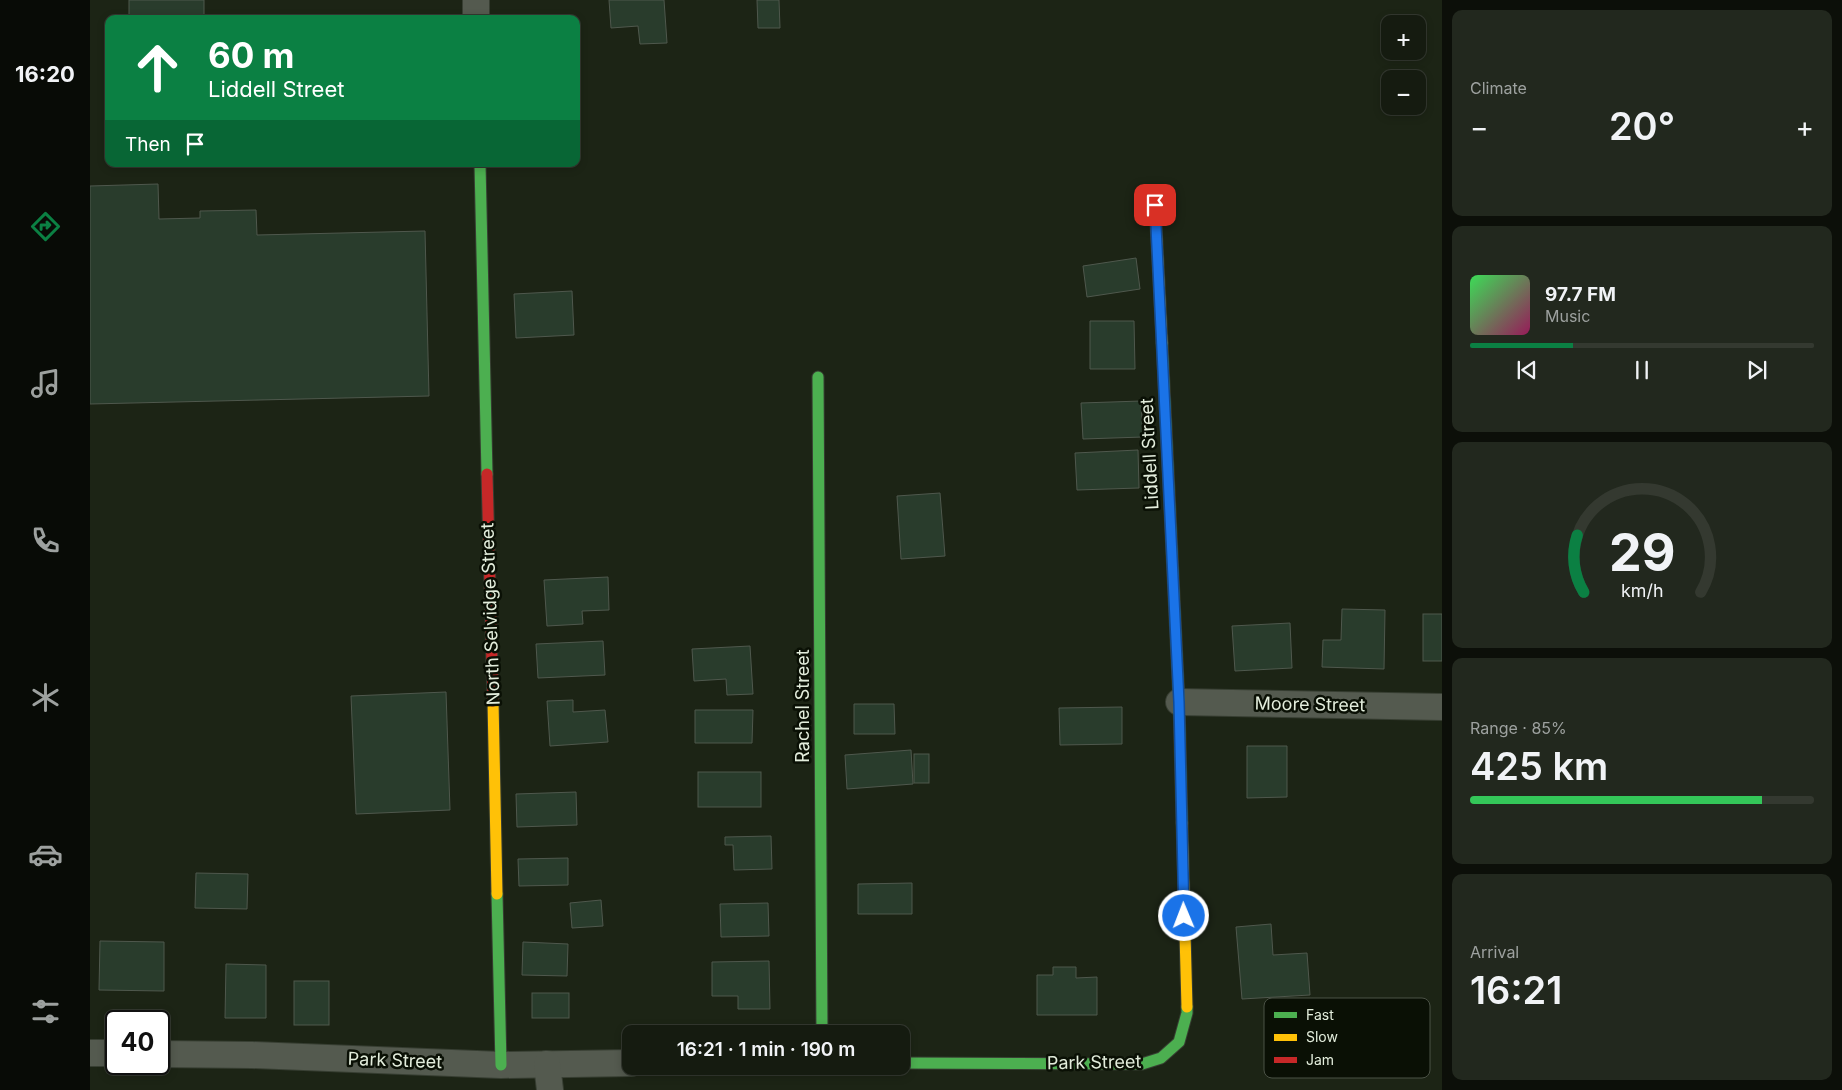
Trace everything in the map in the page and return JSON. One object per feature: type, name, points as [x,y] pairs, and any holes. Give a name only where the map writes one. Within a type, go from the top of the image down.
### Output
[{"type":"street","points":[[476,0],[476,15]]},
{"type":"street","name":"North Selvidge Street","points":[[480,167],[502,1064]]},
{"type":"street","name":"Liddell Street","points":[[1155,205],[1179,702]]},
{"type":"street","name":"Rachel Street","points":[[818,377],[822,1025]]},
{"type":"street","name":"Park Street","points":[[910,1063],[1142,1064],[1161,1058],[1179,1042],[1187,1013],[1179,702]]},
{"type":"street","name":"Moore Street","points":[[1179,702],[1442,707]]},
{"type":"street","points":[[90,1053],[105,1053]]},
{"type":"street","name":"Park Street","points":[[170,1054],[252,1055],[502,1064],[622,1063]]},
{"type":"street","points":[[547,1064],[550,1090]]},
{"type":"building","points":[[129,0],[204,0],[204,15],[129,15]]},
{"type":"building","points":[[609,0],[664,0],[667,43],[640,44],[638,26],[611,28]]},
{"type":"building","points":[[757,0],[779,0],[780,28],[758,28]]},
{"type":"building","points":[[158,184],[159,219],[200,218],[200,211],[256,210],[257,235],[425,231],[429,396],[90,404],[90,186]]},
{"type":"building","points":[[1136,258],[1140,289],[1087,297],[1083,266]]},
{"type":"building","points":[[572,291],[574,335],[516,338],[514,294]]},
{"type":"building","points":[[1090,321],[1134,321],[1135,369],[1090,369]]},
{"type":"building","points":[[1141,401],[1143,437],[1083,439],[1081,403]]},
{"type":"building","points":[[1138,450],[1139,488],[1077,490],[1075,453]]},
{"type":"building","points":[[940,493],[945,556],[901,559],[897,496]]},
{"type":"building","points":[[608,577],[609,610],[582,611],[583,624],[547,626],[544,580]]},
{"type":"building","points":[[1342,609],[1385,610],[1384,669],[1322,667],[1323,640],[1341,640]]},
{"type":"building","points":[[1423,614],[1442,614],[1442,661],[1423,661]]},
{"type":"building","points":[[1290,623],[1292,668],[1235,671],[1232,626]]},
{"type":"building","points":[[603,641],[605,675],[538,678],[536,644]]},
{"type":"building","points":[[750,646],[753,694],[727,695],[726,679],[694,681],[692,649]]},
{"type":"building","points":[[446,692],[450,810],[356,814],[351,696]]},
{"type":"building","points":[[573,700],[573,712],[605,710],[608,742],[550,746],[547,701]]},
{"type":"building","points":[[854,704],[894,704],[895,734],[854,734]]},
{"type":"building","points":[[1122,707],[1122,744],[1060,745],[1059,708]]},
{"type":"building","points":[[695,710],[753,710],[752,743],[695,743]]},
{"type":"building","points":[[1247,746],[1287,746],[1287,797],[1247,798]]},
{"type":"building","points":[[911,750],[913,784],[847,789],[845,755]]},
{"type":"building","points":[[914,754],[929,754],[929,783],[914,783]]},
{"type":"building","points":[[698,772],[761,772],[761,807],[698,807]]},
{"type":"building","points":[[576,792],[577,825],[517,827],[516,794]]},
{"type":"building","points":[[771,836],[772,869],[734,870],[733,845],[725,845],[725,837]]},
{"type":"building","points":[[568,858],[568,885],[519,886],[518,859]]},
{"type":"building","points":[[196,873],[248,874],[247,909],[195,908]]},
{"type":"building","points":[[912,883],[912,914],[858,914],[858,884]]},
{"type":"building","points":[[601,900],[603,926],[572,928],[570,903]]},
{"type":"building","points":[[768,903],[769,936],[721,937],[720,904]]},
{"type":"building","points":[[1271,924],[1273,955],[1307,953],[1310,995],[1242,999],[1236,927]]},
{"type":"building","points":[[100,941],[164,942],[164,991],[99,990]]},
{"type":"building","points":[[523,942],[568,944],[567,976],[522,975]]},
{"type":"building","points":[[769,961],[770,1009],[738,1009],[738,996],[712,996],[712,962]]},
{"type":"building","points":[[226,964],[266,965],[266,1018],[225,1018]]},
{"type":"building","points":[[1053,967],[1076,967],[1076,978],[1097,977],[1097,1015],[1037,1015],[1037,975],[1053,975]]},
{"type":"building","points":[[294,981],[329,981],[329,1025],[294,1025]]},
{"type":"building","points":[[532,993],[569,993],[569,1018],[532,1018]]},
{"type":"traffic: fast","points":[[480,167],[487,474]]},
{"type":"traffic: fast","points":[[1162,343],[1179,702],[1182,823]]},
{"type":"traffic: fast","points":[[818,377],[822,1025]]},
{"type":"traffic: fast","points":[[497,894],[501,1065]]},
{"type":"traffic: fast","points":[[910,1063],[1142,1064],[1161,1058],[1179,1042],[1187,1007]]},
{"type":"traffic: slow","points":[[1155,205],[1162,343]]},
{"type":"traffic: slow","points":[[493,701],[497,894]]},
{"type":"traffic: slow","points":[[1182,823],[1187,1007]]},
{"type":"traffic: jam","points":[[487,474],[493,701]]},
{"type":"route","points":[[1155,205],[1179,702],[1184,916]]}]
